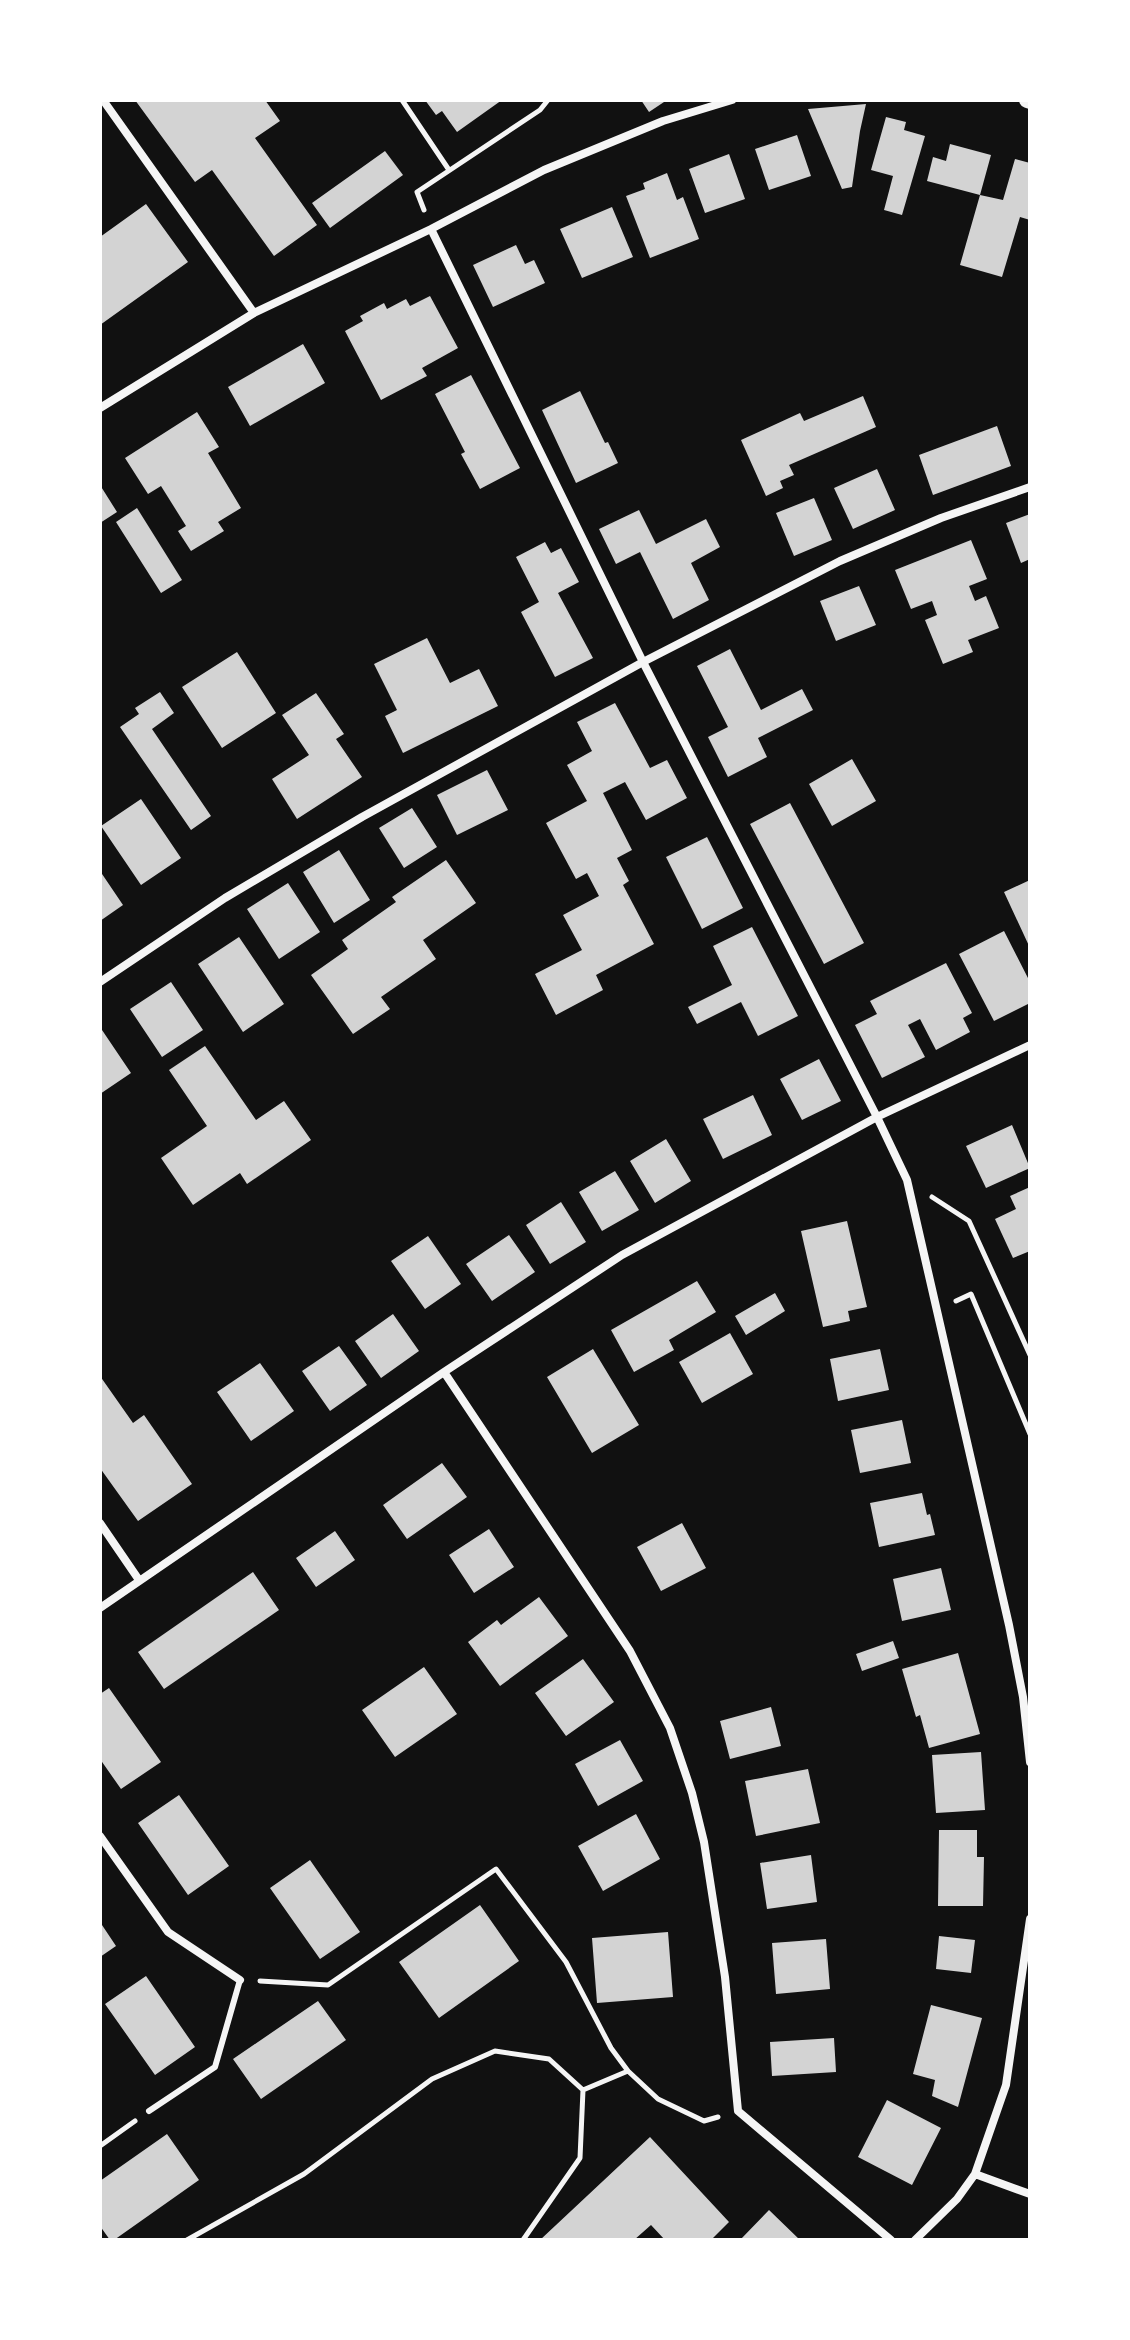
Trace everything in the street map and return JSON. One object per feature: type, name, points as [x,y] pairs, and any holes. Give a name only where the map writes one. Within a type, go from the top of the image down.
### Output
[{"type":"street","points":[[103,100],[254,313]]},
{"type":"street","points":[[100,408],[254,313],[431,229],[544,170],[663,121],[732,100]]},
{"type":"street","points":[[431,229],[643,662],[907,1180],[1009,1625],[1023,1697],[1030,1762]]},
{"type":"street","points":[[100,982],[225,898],[321,841],[643,662],[840,561],[941,518],[1030,487]]},
{"type":"street","points":[[100,1608],[444,1372],[622,1255],[877,1117],[1030,1045]]},
{"type":"street","points":[[444,1372],[630,1651],[670,1728],[692,1793],[704,1842],[725,1977],[738,2111],[891,2240]]},
{"type":"street","points":[[100,1523],[139,1580]]},
{"type":"street","points":[[100,1836],[168,1932],[240,1980]]},
{"type":"street","points":[[915,2240],[957,2199],[975,2174],[1006,2085],[1030,1919]]},
{"type":"street","points":[[975,2174],[1030,2194]]},
{"type":"lane","points":[[149,2111],[215,2067],[240,1980]]},
{"type":"path","points":[[402,100],[449,170]]},
{"type":"path","points":[[431,229],[417,192],[540,110],[548,100]]},
{"type":"path","points":[[907,1180],[969,1221],[1030,1355]]},
{"type":"path","points":[[937,1310],[971,1294],[1030,1434]]},
{"type":"path","points":[[240,1980],[328,1985],[496,1869],[566,1962],[611,2048],[628,2071],[658,2099],[704,2121],[738,2111]]},
{"type":"path","points":[[187,2240],[304,2174],[432,2079],[495,2051],[549,2059],[583,2090]]},
{"type":"path","points":[[583,2090],[628,2071]]},
{"type":"path","points":[[523,2240],[580,2158],[583,2090]]},
{"type":"path","points":[[100,2146],[149,2111]]},
{"type":"building","points":[[135,100],[265,100],[280,121],[255,138],[317,225],[274,256],[212,170],[195,182]]},
{"type":"building","points":[[425,100],[502,100],[457,132],[442,111],[436,115]]},
{"type":"building","points":[[641,100],[667,100],[649,112]]},
{"type":"building","points":[[866,104],[852,187],[842,189],[808,109]]},
{"type":"building","points":[[886,117],[906,122],[904,130],[925,136],[902,215],[884,210],[893,176],[871,170]]},
{"type":"building","points":[[797,135],[811,176],[769,190],[755,149]]},
{"type":"building","points":[[950,144],[991,155],[980,195],[927,181],[933,157],[946,161]]},
{"type":"building","points":[[385,151],[403,175],[330,228],[312,203]]},
{"type":"building","points":[[729,154],[745,199],[705,213],[689,169]]},
{"type":"building","points":[[1015,159],[1030,163],[1030,220],[1020,217],[1002,277],[960,265],[980,195],[1003,200]]},
{"type":"building","points":[[667,173],[677,200],[683,197],[699,239],[650,258],[626,196],[645,189],[643,183]]},
{"type":"building","points":[[146,204],[188,262],[100,325],[100,237]]},
{"type":"building","points":[[612,207],[633,257],[582,278],[560,229]]},
{"type":"building","points":[[516,245],[525,264],[534,260],[545,283],[493,307],[473,265]]},
{"type":"building","points":[[430,296],[458,348],[422,368],[427,376],[381,400],[345,331],[363,321],[360,316],[384,303],[387,309],[406,299],[410,306]]},
{"type":"building","points":[[303,344],[325,383],[250,426],[228,387]]},
{"type":"building","points":[[471,375],[520,468],[480,489],[435,394]]},
{"type":"building","points":[[580,391],[618,463],[576,483],[542,410]]},
{"type":"building","points":[[863,396],[876,427],[789,465],[794,475],[780,481],[783,488],[766,496],[741,440],[800,413],[804,421]]},
{"type":"building","points":[[197,412],[219,447],[208,453],[241,508],[218,522],[224,531],[191,551],[178,531],[186,526],[161,486],[148,494],[125,458]]},
{"type":"building","points":[[997,426],[1011,466],[933,495],[919,455]]},
{"type":"building","points":[[877,469],[895,510],[853,529],[834,488]]},
{"type":"building","points":[[100,485],[117,512],[100,523]]},
{"type":"building","points":[[814,498],[832,540],[794,556],[776,513]]},
{"type":"building","points":[[137,508],[182,580],[161,593],[116,522]]},
{"type":"building","points":[[639,510],[656,544],[706,519],[720,547],[691,563],[709,600],[673,619],[640,552],[616,564],[599,529]]},
{"type":"building","points":[[1030,514],[1030,559],[1021,563],[1006,523]]},
{"type":"building","points":[[971,540],[987,579],[969,586],[975,601],[986,596],[999,628],[968,640],[973,652],[943,664],[925,620],[937,615],[932,601],[911,609],[895,570]]},
{"type":"building","points":[[545,542],[551,553],[561,548],[579,582],[558,593],[593,658],[555,677],[521,612],[539,602],[516,557]]},
{"type":"building","points":[[859,586],[876,625],[836,641],[820,601]]},
{"type":"building","points":[[427,638],[450,683],[479,669],[498,706],[403,753],[385,716],[397,710],[374,664]]},
{"type":"building","points":[[730,649],[761,710],[802,689],[813,710],[758,738],[767,757],[728,777],[708,737],[728,727],[697,666]]},
{"type":"building","points":[[237,652],[276,713],[222,748],[182,687]]},
{"type":"building","points":[[160,692],[174,713],[152,729],[211,816],[191,830],[120,727],[139,714],[135,708]]},
{"type":"building","points":[[316,693],[344,734],[336,739],[362,777],[297,819],[272,779],[309,755],[282,715]]},
{"type":"building","points":[[615,703],[650,768],[667,760],[687,798],[646,820],[625,782],[603,793],[632,850],[617,858],[629,881],[623,885],[654,944],[596,975],[603,990],[556,1015],[535,974],[582,950],[563,915],[599,896],[587,873],[576,879],[546,823],[587,801],[567,765],[592,751],[577,722]]},
{"type":"building","points":[[852,759],[876,801],[832,826],[809,784]]},
{"type":"building","points":[[487,770],[508,810],[457,835],[437,795]]},
{"type":"building","points":[[141,799],[181,858],[141,885],[101,826]]},
{"type":"building","points":[[790,803],[864,943],[824,964],[750,824]]},
{"type":"building","points":[[412,808],[437,847],[404,868],[379,828]]},
{"type":"building","points":[[707,837],[743,908],[702,929],[666,857]]},
{"type":"building","points":[[339,850],[370,900],[334,923],[303,872]]},
{"type":"building","points":[[446,860],[476,903],[423,940],[436,959],[381,997],[390,1009],[353,1034],[311,975],[348,949],[342,940],[396,902],[392,897]]},
{"type":"building","points":[[100,871],[123,905],[100,921]]},
{"type":"building","points":[[1030,880],[1030,948],[1004,892]]},
{"type":"building","points":[[288,883],[320,932],[279,959],[247,909]]},
{"type":"building","points":[[752,927],[798,1016],[758,1036],[741,1002],[697,1024],[688,1007],[732,985],[713,946]]},
{"type":"building","points":[[1004,931],[1030,982],[1030,1003],[994,1021],[959,954]]},
{"type":"building","points":[[239,937],[284,1004],[243,1032],[198,964]]},
{"type":"building","points":[[946,963],[972,1013],[963,1018],[970,1032],[936,1050],[920,1019],[908,1025],[925,1057],[882,1078],[855,1025],[877,1014],[870,1001]]},
{"type":"building","points":[[171,982],[203,1030],[162,1057],[130,1009]]},
{"type":"building","points":[[102,1030],[131,1073],[100,1094],[100,1032]]},
{"type":"building","points":[[205,1046],[256,1120],[284,1101],[311,1140],[247,1184],[240,1173],[193,1205],[161,1158],[207,1126],[169,1070]]},
{"type":"building","points":[[819,1059],[841,1101],[802,1120],[780,1079]]},
{"type":"building","points":[[753,1095],[772,1135],[723,1159],[703,1119]]},
{"type":"building","points":[[1012,1125],[1030,1168],[986,1188],[966,1146]]},
{"type":"building","points":[[666,1139],[691,1181],[655,1203],[630,1161]]},
{"type":"building","points":[[615,1171],[639,1210],[602,1231],[579,1192]]},
{"type":"building","points":[[1030,1187],[1030,1251],[1013,1258],[995,1219],[1016,1209],[1010,1196]]},
{"type":"building","points":[[561,1202],[586,1242],[550,1264],[526,1225]]},
{"type":"building","points":[[847,1221],[867,1307],[848,1311],[850,1321],[823,1327],[801,1231]]},
{"type":"building","points":[[509,1235],[535,1272],[492,1301],[466,1264]]},
{"type":"building","points":[[428,1236],[461,1284],[425,1309],[391,1261]]},
{"type":"building","points":[[697,1281],[716,1312],[669,1340],[674,1350],[634,1372],[611,1330]]},
{"type":"building","points":[[775,1293],[785,1311],[746,1335],[735,1316]]},
{"type":"building","points":[[393,1314],[419,1351],[381,1378],[355,1341]]},
{"type":"building","points":[[730,1333],[753,1374],[702,1403],[679,1362]]},
{"type":"building","points":[[339,1346],[367,1385],[330,1411],[302,1371]]},
{"type":"building","points":[[593,1349],[639,1425],[592,1453],[547,1377]]},
{"type":"building","points":[[880,1349],[889,1390],[838,1401],[830,1359]]},
{"type":"building","points":[[260,1363],[294,1411],[251,1441],[217,1392]]},
{"type":"building","points":[[100,1376],[133,1423],[144,1415],[192,1484],[138,1521],[100,1468]]},
{"type":"building","points":[[902,1420],[911,1463],[860,1473],[851,1430]]},
{"type":"building","points":[[442,1463],[467,1497],[407,1539],[383,1505]]},
{"type":"building","points":[[922,1493],[935,1535],[879,1547],[870,1503]]},
{"type":"building","points":[[682,1523],[706,1568],[661,1591],[637,1547]]},
{"type":"building","points":[[489,1529],[514,1567],[474,1593],[449,1555]]},
{"type":"building","points":[[335,1531],[355,1560],[316,1587],[296,1558]]},
{"type":"building","points":[[941,1568],[951,1610],[902,1621],[893,1579]]},
{"type":"building","points":[[253,1572],[279,1610],[164,1689],[138,1652]]},
{"type":"building","points":[[539,1597],[568,1636],[500,1686],[468,1642],[497,1620],[501,1625]]},
{"type":"building","points":[[893,1641],[899,1658],[862,1671],[856,1654]]},
{"type":"building","points":[[958,1653],[980,1734],[929,1748],[902,1669]]},
{"type":"building","points":[[583,1659],[614,1702],[566,1736],[535,1693]]},
{"type":"building","points":[[424,1667],[457,1714],[395,1757],[362,1710]]},
{"type":"building","points":[[109,1688],[161,1762],[121,1789],[100,1759],[100,1694]]},
{"type":"building","points":[[771,1707],[781,1746],[730,1759],[720,1721]]},
{"type":"building","points":[[620,1740],[643,1781],[598,1806],[575,1764]]},
{"type":"building","points":[[981,1752],[985,1810],[936,1813],[932,1755]]},
{"type":"building","points":[[808,1769],[820,1823],[756,1836],[745,1781]]},
{"type":"building","points":[[179,1795],[229,1866],[188,1895],[138,1823]]},
{"type":"building","points":[[636,1814],[660,1859],[603,1891],[578,1846]]},
{"type":"building","points":[[939,1830],[977,1830],[977,1857],[984,1857],[983,1906],[938,1906]]},
{"type":"building","points":[[811,1855],[817,1902],[767,1909],[760,1863]]},
{"type":"building","points":[[310,1860],[360,1932],[320,1959],[270,1888]]},
{"type":"building","points":[[480,1905],[519,1961],[439,2018],[399,1962]]},
{"type":"building","points":[[100,1922],[116,1946],[100,1957]]},
{"type":"building","points":[[668,1932],[673,1997],[597,2003],[592,1938]]},
{"type":"building","points":[[939,1936],[975,1940],[971,1973],[936,1969]]},
{"type":"building","points":[[826,1939],[830,1989],[776,1994],[772,1943]]},
{"type":"building","points":[[146,1976],[195,2047],[155,2075],[105,2004]]},
{"type":"building","points":[[318,2001],[346,2040],[261,2099],[233,2059]]},
{"type":"building","points":[[931,2005],[982,2018],[958,2107],[932,2096],[935,2080],[913,2074]]},
{"type":"building","points":[[834,2038],[836,2072],[772,2076],[770,2042]]},
{"type":"building","points":[[887,2100],[941,2128],[912,2185],[858,2157]]},
{"type":"building","points":[[167,2134],[199,2180],[110,2240],[100,2226],[100,2181]]},
{"type":"building","points":[[650,2137],[729,2222],[711,2240],[665,2240],[651,2225],[634,2240],[540,2240]]},
{"type":"building","points":[[769,2210],[800,2240],[740,2240]]}]
